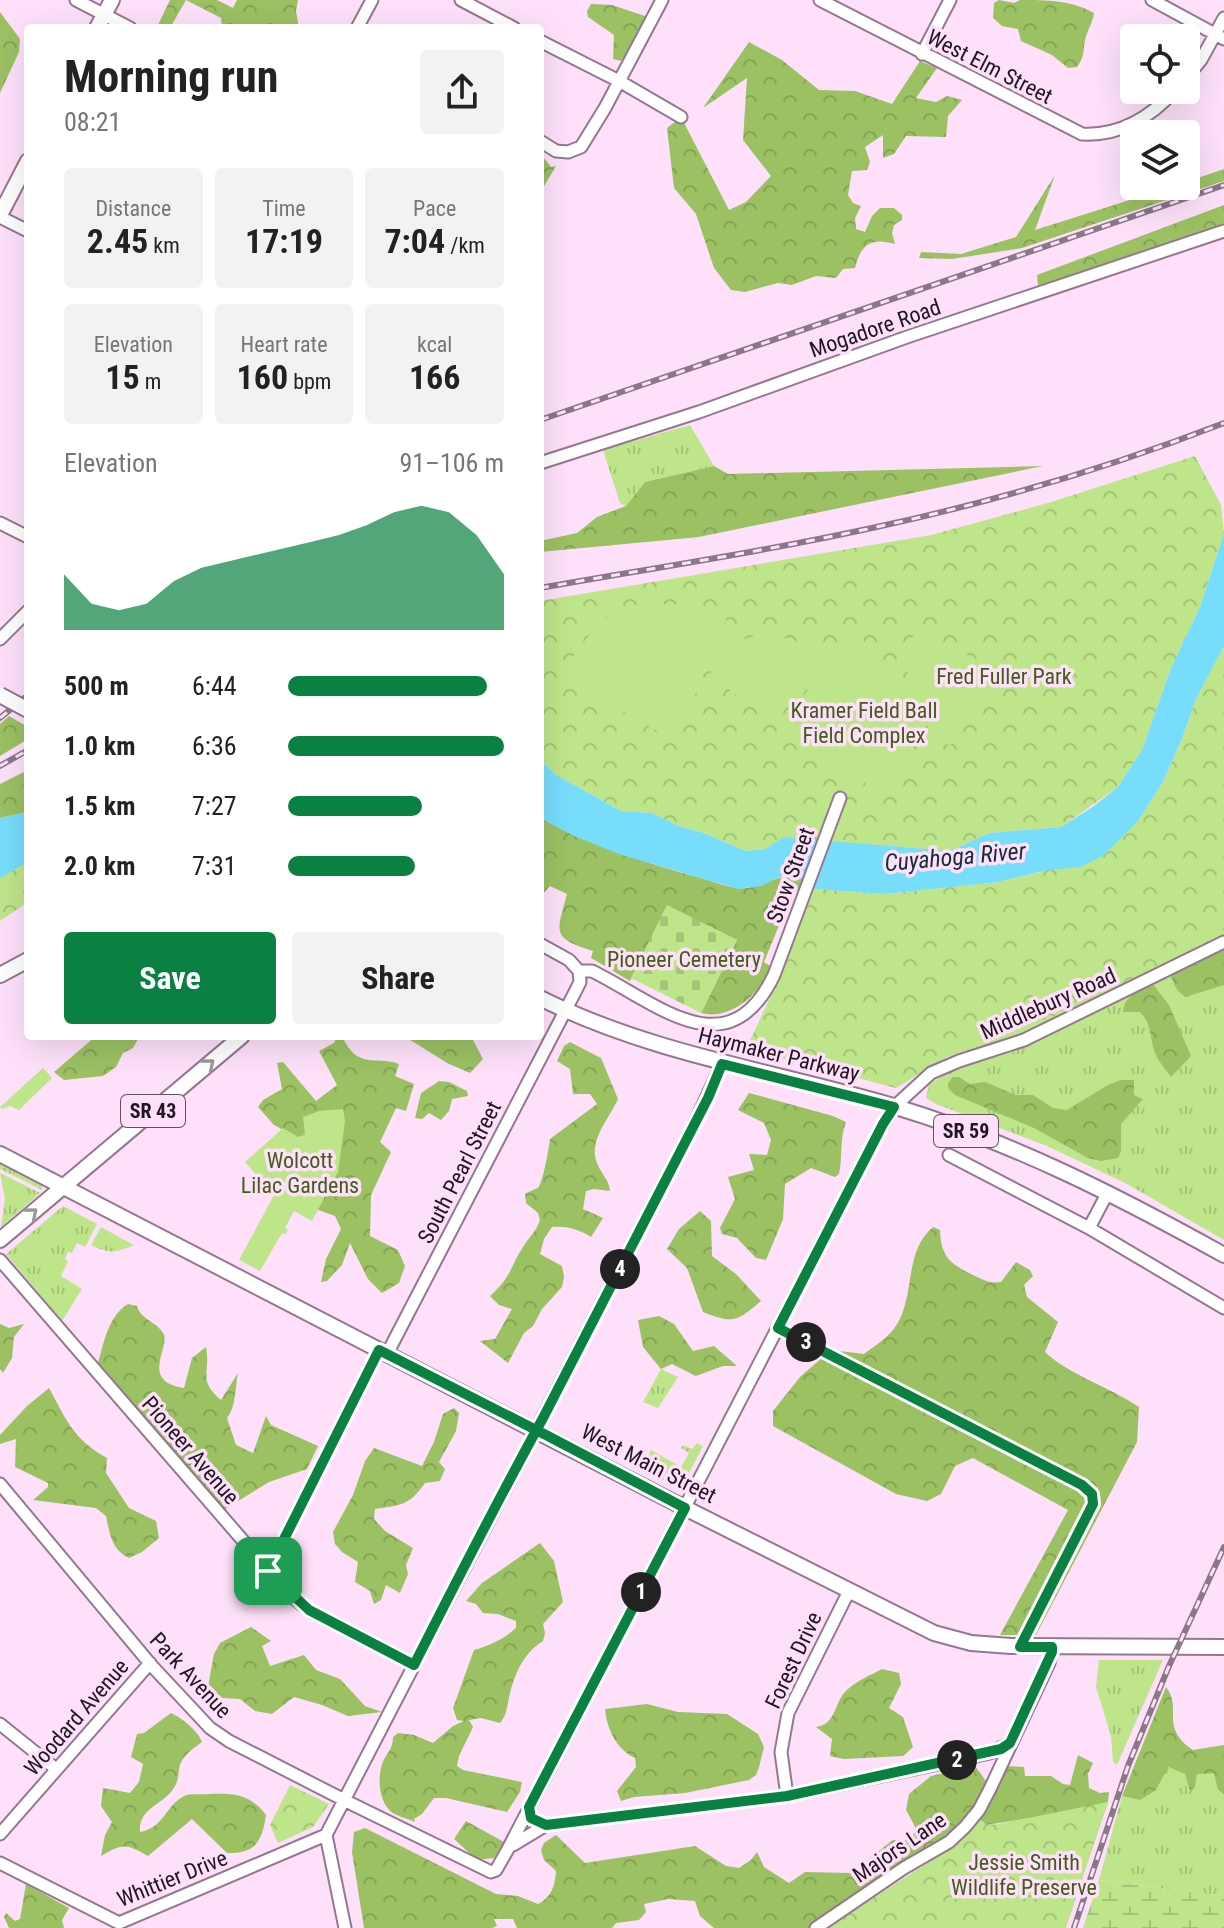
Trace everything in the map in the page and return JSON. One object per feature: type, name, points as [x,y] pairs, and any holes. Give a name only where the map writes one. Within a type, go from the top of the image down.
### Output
[{"type":"main road","points":[[101,21],[112,0]]},
{"type":"main road","points":[[0,216],[24,169]]},
{"type":"main road","points":[[0,695],[24,708]]},
{"type":"main road","points":[[0,975],[24,962]]},
{"type":"main road","name":"Haymaker Parkway","points":[[544,1000],[642,1039],[722,1064],[894,1107],[989,1139],[1108,1192],[1224,1255]]},
{"type":"main road","name":"SR 43","points":[[0,1240],[237,1040]]},
{"type":"main road","name":"West Main Street","points":[[0,1154],[685,1508],[943,1636],[971,1643],[1020,1647],[1224,1647]]},
{"type":"street","points":[[76,0],[101,21]]},
{"type":"street","points":[[359,24],[372,0]]},
{"type":"street","points":[[461,0],[506,24]]},
{"type":"street","points":[[544,144],[556,151],[568,152],[581,147],[586,141],[662,0]]},
{"type":"street","name":"West Elm Street","points":[[820,0],[1082,134],[1121,129],[1146,116],[1159,104]]},
{"type":"street","points":[[922,54],[950,0]]},
{"type":"street","points":[[1152,0],[1220,36]]},
{"type":"street","points":[[1200,61],[1220,36],[1224,18]]},
{"type":"street","points":[[544,43],[681,117]]},
{"type":"street","points":[[0,216],[24,229]]},
{"type":"street","name":"Mogadore Road","points":[[544,462],[699,412],[907,337],[1224,231]]},
{"type":"street","points":[[0,523],[24,535]]},
{"type":"street","points":[[0,639],[24,615]]},
{"type":"street","name":"Stow Street","points":[[544,946],[569,960],[579,971],[596,973],[689,1021],[712,1025],[727,1023],[746,1014],[766,992],[840,798]]},
{"type":"street","name":"Middlebury Road","points":[[508,1849],[894,1107],[917,1084],[944,1066],[1024,1040],[1224,942]]},
{"type":"street","name":"South Pearl Street","points":[[268,1571],[580,982],[579,971]]},
{"type":"street","points":[[345,1928],[326,1835],[712,1091],[722,1064]]},
{"type":"street","points":[[949,1155],[1089,1228],[1224,1308]]},
{"type":"street","points":[[1089,1228],[1108,1192]]},
{"type":"street","name":"Pioneer Avenue","points":[[0,1260],[268,1571],[309,1610],[414,1665]]},
{"type":"street","points":[[778,1328],[1082,1485],[1092,1494],[1093,1504],[1020,1647]]},
{"type":"street","name":"Park Avenue","points":[[0,1484],[190,1709],[219,1734],[491,1872],[496,1870],[508,1849]]},
{"type":"street","name":"Forest Drive","points":[[787,1796],[781,1752],[788,1713],[849,1591]]},
{"type":"street","name":"Majors Lane","points":[[816,1928],[904,1868],[949,1842],[965,1827],[979,1810],[1049,1663],[1052,1647]]},
{"type":"street","name":"Woodard Avenue","points":[[0,1834],[150,1663]]},
{"type":"street","points":[[0,1724],[56,1769]]},
{"type":"street","points":[[508,1849],[546,1825],[787,1796],[990,1753],[1010,1743]]},
{"type":"street","points":[[529,1807],[531,1818],[546,1825]]},
{"type":"street","name":"Whittier Drive","points":[[0,1863],[119,1923],[326,1835]]},
{"type":"green space","points":[[170,0],[186,0],[172,24],[158,24]]},
{"type":"green space","points":[[186,0],[217,0],[233,8],[237,0],[298,0],[298,24],[222,24],[221,18]]},
{"type":"green space","points":[[999,0],[1014,3],[1020,0],[1058,2],[1077,5],[1094,13],[1083,57],[1077,67],[1068,68],[1052,55],[1021,41],[1018,29],[1002,26],[993,18],[994,3]]},
{"type":"green space","points":[[591,4],[612,5],[645,16],[645,23],[621,61],[613,59],[614,35],[588,17]]},
{"type":"green space","points":[[0,12],[20,39],[19,52],[0,93]]},
{"type":"green space","points":[[749,42],[782,60],[819,90],[855,91],[892,104],[920,61],[937,68],[916,98],[936,102],[947,96],[962,100],[948,116],[946,137],[906,136],[894,154],[883,158],[883,135],[865,147],[870,162],[867,170],[852,171],[848,195],[853,203],[861,206],[855,218],[856,229],[865,232],[872,216],[880,208],[894,208],[902,215],[902,220],[894,225],[892,233],[895,244],[879,241],[868,244],[860,253],[855,268],[843,269],[836,278],[816,276],[792,285],[778,283],[745,292],[731,290],[714,268],[696,214],[674,188],[667,128],[681,117],[729,210],[746,202],[771,176],[743,140],[747,78],[703,108]]},
{"type":"green space","points":[[544,158],[551,167],[556,166],[544,186]]},
{"type":"green space","points":[[1224,169],[1224,181],[1200,189],[1200,177]]},
{"type":"green space","points":[[1055,175],[1035,230],[1130,200],[1167,200],[1022,248],[952,259],[919,258],[921,252],[961,254],[1016,237]]},
{"type":"green space","points":[[1224,205],[1224,224],[1038,286],[1037,275]]},
{"type":"green space","points":[[690,425],[714,466],[645,482],[626,506],[620,503],[603,450]]},
{"type":"green space","name":"Fred Fuller Park","points":[[1195,456],[1221,505],[1224,533],[1200,607],[1171,668],[1142,750],[1118,787],[1061,827],[989,833],[950,851],[784,838],[765,849],[746,851],[652,813],[621,811],[556,775],[544,764],[544,600],[931,535],[1048,503]]},
{"type":"green space","points":[[714,466],[728,474],[1043,466],[699,537],[544,552],[544,540],[577,533],[597,517],[626,506],[645,482]]},
{"type":"green space","points":[[642,604],[700,605],[729,612],[687,715],[656,730],[560,676],[604,621],[628,607]]},
{"type":"green space","points":[[914,632],[990,663],[997,673],[950,746],[924,721],[911,696],[908,667]]},
{"type":"green space","points":[[766,634],[793,640],[820,656],[782,700],[762,707],[746,702],[710,674],[719,657],[732,645]]},
{"type":"green space","name":"Kramer Field Ball Field Complex","points":[[854,634],[889,667],[901,686],[908,706],[911,727],[909,749],[894,795],[823,763],[799,746],[791,733],[792,719],[799,701]]},
{"type":"green space","points":[[1224,646],[1224,936],[1028,1033],[998,1045],[947,1057],[896,1088],[746,1049],[782,972],[814,889],[885,894],[999,882],[1045,871],[1138,821],[1163,782],[1195,701]]},
{"type":"green space","points":[[9,716],[24,725],[24,741],[0,756],[0,724]]},
{"type":"green space","points":[[24,772],[24,813],[0,818],[0,784]]},
{"type":"green space","points":[[544,820],[619,852],[732,887],[745,888],[789,876],[806,881],[791,896],[764,962],[770,966],[760,986],[734,1009],[712,1014],[701,1013],[737,940],[667,906],[630,981],[591,958],[593,951],[563,937],[559,925],[567,894],[550,886],[544,893]]},
{"type":"green space","points":[[24,864],[24,905],[0,921],[0,878]]},
{"type":"green space","name":"Pioneer Cemetery","points":[[667,905],[737,940],[701,1013],[631,978]]},
{"type":"green space","points":[[1224,947],[1224,985],[1185,997],[1177,990],[1171,977],[1174,972]]},
{"type":"green space","points":[[1224,948],[1224,1240],[1127,1184],[1047,1146],[926,1098],[929,1084],[956,1068],[1031,1043]]},
{"type":"green space","points":[[1152,983],[1169,1005],[1191,1056],[1171,1077],[1156,1055],[1144,1017],[1140,1012],[1123,1012],[1129,997]]},
{"type":"green space","points":[[91,1040],[137,1040],[133,1048],[123,1053],[116,1067],[103,1076],[64,1080],[54,1072]]},
{"type":"green space","points":[[335,1040],[344,1040],[361,1058],[399,1064],[395,1076],[414,1084],[406,1111],[396,1108],[380,1142],[391,1152],[371,1195],[370,1236],[398,1250],[405,1266],[399,1283],[382,1293],[368,1279],[350,1243],[342,1265],[327,1281],[321,1282],[326,1259],[341,1229],[335,1216],[274,1194],[305,1135],[298,1138],[274,1125],[258,1107],[263,1100],[282,1089],[277,1063],[283,1062],[316,1101],[337,1085],[319,1051]]},
{"type":"green space","points":[[410,1040],[473,1040],[483,1059],[470,1073]]},
{"type":"green space","points":[[570,1042],[601,1058],[618,1099],[595,1147],[597,1163],[610,1191],[586,1191],[583,1209],[603,1218],[591,1237],[572,1229],[552,1227],[544,1239],[540,1254],[562,1266],[562,1287],[542,1309],[533,1326],[524,1333],[508,1363],[480,1341],[495,1339],[512,1309],[499,1305],[490,1296],[506,1278],[540,1220],[538,1213],[526,1203],[525,1194],[540,1185],[550,1139],[597,1104],[590,1094],[573,1094],[570,1069],[557,1061],[564,1046]]},
{"type":"green space","points":[[43,1068],[52,1078],[19,1110],[10,1106],[0,1107]]},
{"type":"green space","points":[[953,1077],[970,1084],[985,1082],[1016,1095],[1033,1095],[1053,1108],[1067,1110],[1121,1080],[1134,1080],[1134,1095],[1143,1099],[1121,1124],[1118,1158],[1101,1161],[1088,1158],[1034,1128],[955,1095],[948,1088]]},
{"type":"green space","points":[[439,1081],[449,1082],[467,1091],[468,1096],[452,1099],[449,1111],[441,1120],[429,1113],[422,1119],[415,1118],[421,1093]]},
{"type":"green space","points":[[749,1093],[846,1122],[839,1174],[835,1177],[811,1168],[785,1184],[783,1219],[766,1260],[756,1258],[737,1238],[722,1234],[720,1228],[735,1199],[728,1177],[754,1170],[749,1154],[767,1155],[771,1140],[764,1123],[738,1110]]},
{"type":"green space","name":"Wolcott Lilac Gardens","points":[[343,1109],[345,1121],[338,1172],[312,1221],[294,1211],[285,1228],[288,1230],[286,1234],[282,1233],[260,1271],[239,1260],[274,1195],[245,1162],[283,1128],[298,1137],[305,1135],[303,1117],[319,1111]]},
{"type":"green space","points":[[0,1162],[42,1184],[42,1190],[0,1169]]},
{"type":"green space","points":[[0,1173],[40,1193],[1,1227],[5,1199]]},
{"type":"green space","points":[[63,1206],[97,1224],[85,1247],[77,1243],[65,1259],[68,1261],[61,1276],[82,1289],[62,1321],[6,1254]]},
{"type":"green space","points":[[700,1211],[711,1221],[712,1256],[736,1274],[761,1301],[740,1317],[728,1319],[703,1312],[687,1268],[667,1249],[679,1229]]},
{"type":"green space","points":[[101,1227],[134,1245],[112,1251],[91,1245]]},
{"type":"green space","points":[[933,1227],[940,1230],[942,1246],[948,1258],[982,1279],[1001,1282],[1016,1262],[1030,1270],[1033,1276],[1024,1285],[1027,1297],[1058,1322],[1045,1352],[1065,1367],[1139,1407],[1137,1442],[1036,1635],[1000,1635],[1068,1510],[973,1458],[955,1466],[941,1494],[927,1501],[896,1494],[773,1426],[773,1411],[800,1377],[831,1350],[864,1354],[893,1330],[905,1305],[917,1250]]},
{"type":"green space","points":[[128,1304],[137,1306],[163,1333],[165,1339],[160,1371],[163,1378],[170,1384],[184,1388],[192,1358],[206,1347],[207,1381],[221,1400],[238,1373],[234,1403],[227,1418],[236,1445],[253,1453],[266,1416],[271,1425],[318,1446],[307,1469],[269,1482],[224,1510],[98,1363],[111,1323]]},
{"type":"green space","points":[[659,1316],[674,1324],[693,1351],[714,1346],[737,1366],[723,1366],[696,1376],[672,1364],[661,1369],[643,1347],[638,1320]]},
{"type":"green space","points":[[0,1324],[9,1328],[24,1324],[14,1337],[12,1358],[3,1373],[0,1369]]},
{"type":"green space","points":[[661,1369],[678,1377],[658,1408],[643,1402]]},
{"type":"green space","points":[[49,1388],[78,1436],[107,1458],[106,1473],[129,1508],[156,1521],[159,1538],[142,1552],[129,1558],[118,1550],[106,1516],[96,1508],[33,1500],[48,1487],[48,1483],[15,1467],[16,1439],[0,1444],[0,1435]]},
{"type":"green space","points":[[454,1408],[459,1413],[456,1431],[439,1462],[445,1469],[440,1481],[425,1483],[404,1503],[375,1509],[374,1519],[385,1531],[413,1548],[406,1565],[408,1574],[400,1593],[386,1585],[381,1600],[374,1604],[370,1591],[355,1582],[358,1562],[335,1544],[333,1532],[374,1448],[422,1466],[443,1414]]},
{"type":"green space","points":[[697,1443],[703,1446],[681,1489],[641,1468],[651,1450],[681,1467],[689,1453],[681,1448],[683,1445],[692,1449]]},
{"type":"green space","points":[[540,1543],[554,1561],[563,1602],[543,1624],[543,1641],[531,1651],[518,1670],[503,1720],[500,1723],[481,1718],[469,1720],[473,1727],[457,1766],[463,1770],[522,1782],[520,1792],[507,1812],[434,1798],[414,1819],[415,1822],[397,1815],[386,1806],[380,1785],[382,1764],[393,1737],[398,1733],[414,1735],[433,1743],[464,1721],[457,1720],[453,1708],[474,1650],[496,1642],[516,1628],[516,1621],[498,1614],[483,1613],[476,1604],[466,1601],[482,1583]]},
{"type":"green space","points":[[251,1627],[271,1641],[262,1646],[270,1666],[304,1655],[316,1670],[340,1679],[365,1706],[382,1712],[348,1716],[294,1697],[272,1714],[255,1711],[240,1699],[206,1697],[214,1654],[220,1643]]},
{"type":"green space","points":[[1099,1660],[1163,1660],[1117,1765],[1113,1762],[1111,1736],[1096,1687]]},
{"type":"green space","points":[[882,1669],[899,1673],[901,1684],[889,1708],[903,1717],[913,1747],[903,1756],[844,1759],[830,1756],[832,1739],[816,1727],[828,1722],[848,1689]]},
{"type":"green space","points":[[1166,1687],[1173,1703],[1174,1726],[1183,1742],[1193,1750],[1224,1745],[1224,1794],[1218,1790],[1214,1773],[1197,1774],[1195,1787],[1190,1791],[1185,1774],[1168,1767],[1156,1790],[1140,1800],[1122,1796]]},
{"type":"green space","points":[[647,1704],[678,1712],[727,1714],[758,1734],[764,1747],[756,1775],[749,1780],[685,1793],[621,1801],[617,1791],[636,1767],[635,1758],[614,1738],[605,1709]]},
{"type":"green space","points":[[171,1713],[189,1725],[202,1742],[184,1758],[172,1791],[144,1816],[140,1832],[155,1826],[184,1796],[226,1794],[248,1799],[266,1815],[259,1839],[251,1849],[227,1853],[192,1819],[148,1856],[125,1847],[101,1856],[105,1835],[112,1822],[101,1806],[103,1788],[130,1793],[139,1782],[143,1764],[131,1757],[137,1734],[144,1733]]},
{"type":"green space","name":"Jessie Smith Wildlife Preserve","points":[[1078,1755],[1093,1763],[1088,1774],[1089,1788],[1100,1793],[1109,1792],[1065,1928],[869,1928],[1044,1816],[986,1825],[980,1819],[1006,1766],[1024,1767],[1025,1776],[1051,1776],[1070,1785]]},
{"type":"green space","points":[[975,1766],[989,1785],[961,1825],[945,1839],[810,1928],[714,1928],[700,1916],[695,1901],[668,1899],[644,1904],[646,1912],[639,1920],[616,1923],[612,1928],[517,1928],[513,1919],[494,1919],[497,1926],[492,1928],[364,1928],[352,1852],[354,1832],[365,1828],[496,1894],[518,1896],[538,1904],[552,1890],[556,1871],[544,1860],[541,1850],[544,1843],[556,1835],[585,1863],[695,1846],[726,1866],[739,1868],[757,1852],[764,1867],[789,1883],[805,1872],[851,1873],[893,1840],[907,1840],[917,1830],[906,1810],[909,1794],[931,1776]]},
{"type":"green space","points":[[1168,1767],[1185,1774],[1195,1787],[1197,1774],[1215,1772],[1218,1790],[1224,1794],[1224,1896],[1099,1880],[1122,1796],[1140,1800]]},
{"type":"green space","points":[[290,1785],[329,1804],[313,1827],[278,1843],[270,1825]]},
{"type":"green space","name":"Jessie Smith Wildlife Preserve","points":[[1108,1802],[1066,1928],[827,1928],[960,1842],[980,1819],[986,1825],[998,1824]]},
{"type":"green space","points":[[466,1821],[504,1842],[494,1858],[477,1860],[454,1839]]},
{"type":"green space","points":[[1099,1880],[1224,1896],[1224,1928],[1083,1928]]},
{"type":"green space","points":[[26,1884],[69,1908],[62,1920],[64,1928],[9,1928],[4,1917],[6,1913],[15,1921],[20,1919]]},
{"type":"water","name":"Cuyahoga River","points":[[1224,533],[1224,646],[1195,701],[1163,782],[1138,821],[1103,856],[1080,867],[1044,871],[999,882],[885,894],[814,889],[799,877],[782,876],[761,886],[738,889],[619,854],[544,820],[544,764],[556,775],[621,811],[652,813],[746,851],[765,849],[784,837],[950,851],[989,833],[1061,827],[1118,787],[1142,750],[1171,668],[1200,607]]},
{"type":"water","points":[[24,813],[24,864],[0,878],[0,818]]},
{"type":"railway","points":[[544,419],[1224,185]]},
{"type":"railway","points":[[544,587],[839,535],[924,516],[1054,481],[1224,423]]},
{"type":"railway","points":[[0,718],[24,698]]},
{"type":"railway","points":[[0,766],[24,752]]},
{"type":"railway","points":[[1074,1928],[1128,1766],[1169,1666],[1224,1547]]},
{"type":"route","points":[[268,1571],[309,1610],[414,1665],[488,1521],[536,1430],[543,1418],[693,1128],[722,1064],[894,1107],[778,1328],[1082,1485],[1092,1494],[1093,1504],[1020,1647],[1052,1647],[1052,1652],[1010,1743],[1001,1749],[787,1796],[546,1825],[531,1818],[529,1807],[685,1508],[546,1435],[536,1430],[445,1383],[379,1350],[268,1571]]}]
